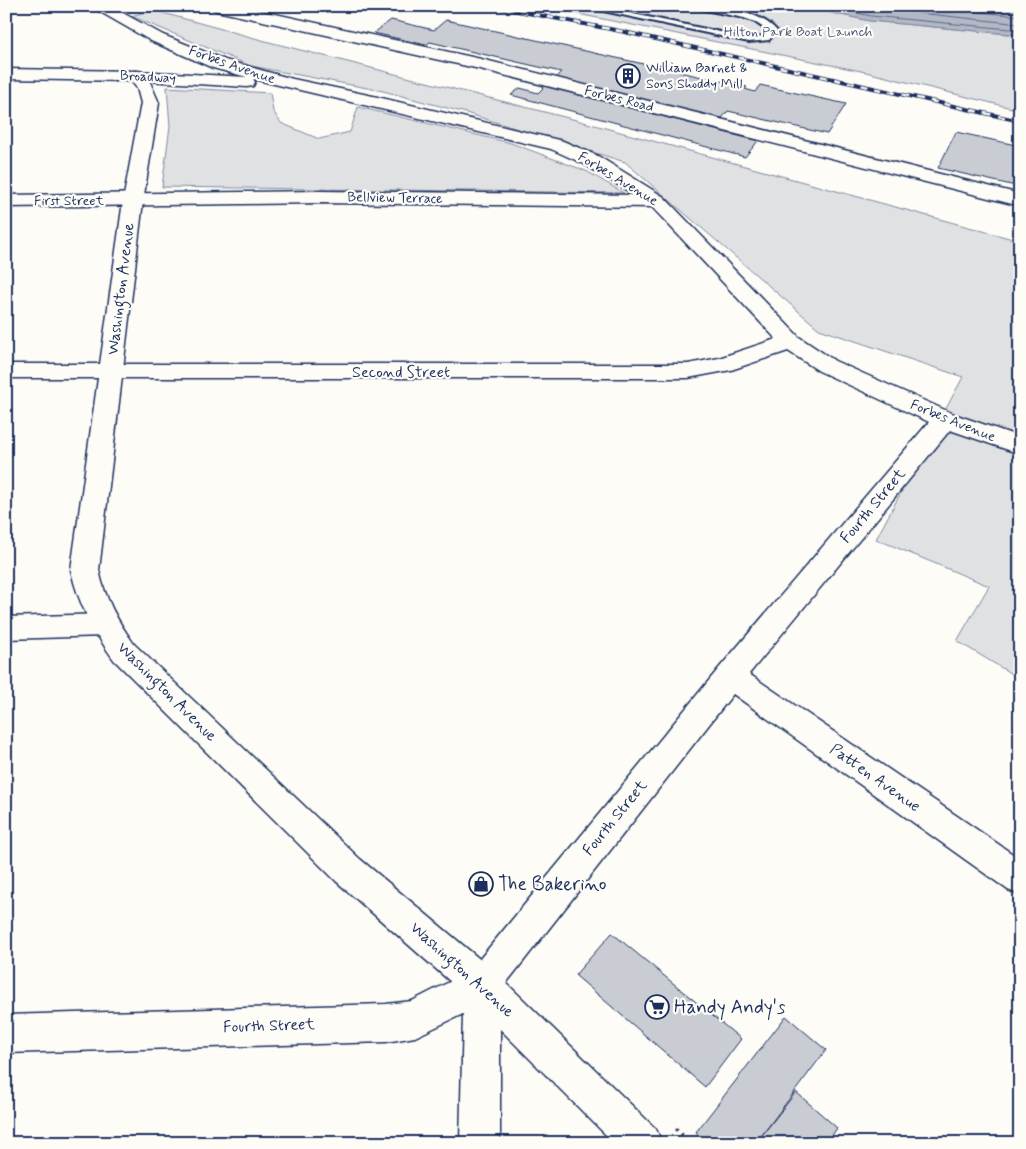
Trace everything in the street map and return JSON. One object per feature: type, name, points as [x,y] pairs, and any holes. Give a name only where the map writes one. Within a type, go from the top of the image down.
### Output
[{"type":"street","name":"Forbes Avenue","points":[[98,6],[157,38],[219,64],[290,84],[373,101],[557,145],[591,160],[657,201],[791,342],[827,366],[946,420],[1020,446]]},
{"type":"street","name":"Forbes Road","points":[[217,6],[481,64],[1020,200]]},
{"type":"street","name":"Broadway","points":[[6,74],[136,76],[290,84]]},
{"type":"street","name":"Washington Avenue","points":[[136,76],[145,84],[150,104],[133,201],[85,570],[90,596],[105,625],[124,652],[348,870],[482,985],[642,1143]]},
{"type":"street","name":"Bellview Terrace","points":[[133,201],[319,197],[657,201]]},
{"type":"street","name":"First Street","points":[[6,201],[133,201]]},
{"type":"street","name":"Second Street","points":[[6,371],[688,371],[724,365],[791,342]]},
{"type":"street","name":"Fourth Street","points":[[6,1034],[386,1023],[415,1019],[482,985],[730,676],[946,420]]},
{"type":"street","points":[[6,628],[105,625]]},
{"type":"street","name":"Patten Avenue","points":[[730,676],[1020,879]]},
{"type":"street","points":[[480,1143],[482,985]]},
{"type":"lane","points":[[584,6],[749,40],[766,38],[773,31],[768,24],[756,19],[690,6]]},
{"type":"lane","points":[[600,9],[611,6]]},
{"type":"green space","name":"Hilton Park Boat Launch","points":[[538,6],[799,6],[870,21],[1020,35],[1020,110],[866,72]]},
{"type":"green space","points":[[152,10],[269,42],[576,120],[1020,241],[1020,679],[957,641],[989,586],[876,539],[963,377],[819,329],[625,162],[466,113],[383,91],[251,66],[131,16]]},
{"type":"green space","points":[[167,87],[270,93],[273,111],[281,123],[319,139],[350,132],[358,107],[511,143],[586,171],[624,193],[162,187],[170,126]]},
{"type":"water","points":[[799,6],[1020,6],[1020,35],[870,21]]},
{"type":"building","name":"William Barnet & Sons Shoddy Mill","points":[[391,20],[434,30],[446,20],[747,87],[745,89],[755,92],[760,85],[846,104],[827,134],[728,111],[722,118],[554,79],[561,72],[430,42],[426,45],[374,33]]},
{"type":"building","points":[[545,86],[758,141],[745,157],[511,95],[520,88],[538,93]]},
{"type":"building","points":[[956,132],[1020,146],[1020,187],[938,168]]},
{"type":"building","name":"Handy Andy's","points":[[612,933],[741,1039],[705,1087],[575,975]]},
{"type":"building","points":[[786,1016],[826,1050],[756,1143],[707,1143],[696,1132]]},
{"type":"building","points":[[796,1092],[837,1128],[827,1143],[756,1143]]},
{"type":"railway","points":[[492,6],[620,31],[1020,121]]},
{"type":"place","name":"William Barnet & Sons Shoddy Mill","points":[[628,76]]},
{"type":"place","name":"The Bakerino","points":[[481,884]]},
{"type":"place","name":"Handy Andy's","points":[[657,1007]]}]
